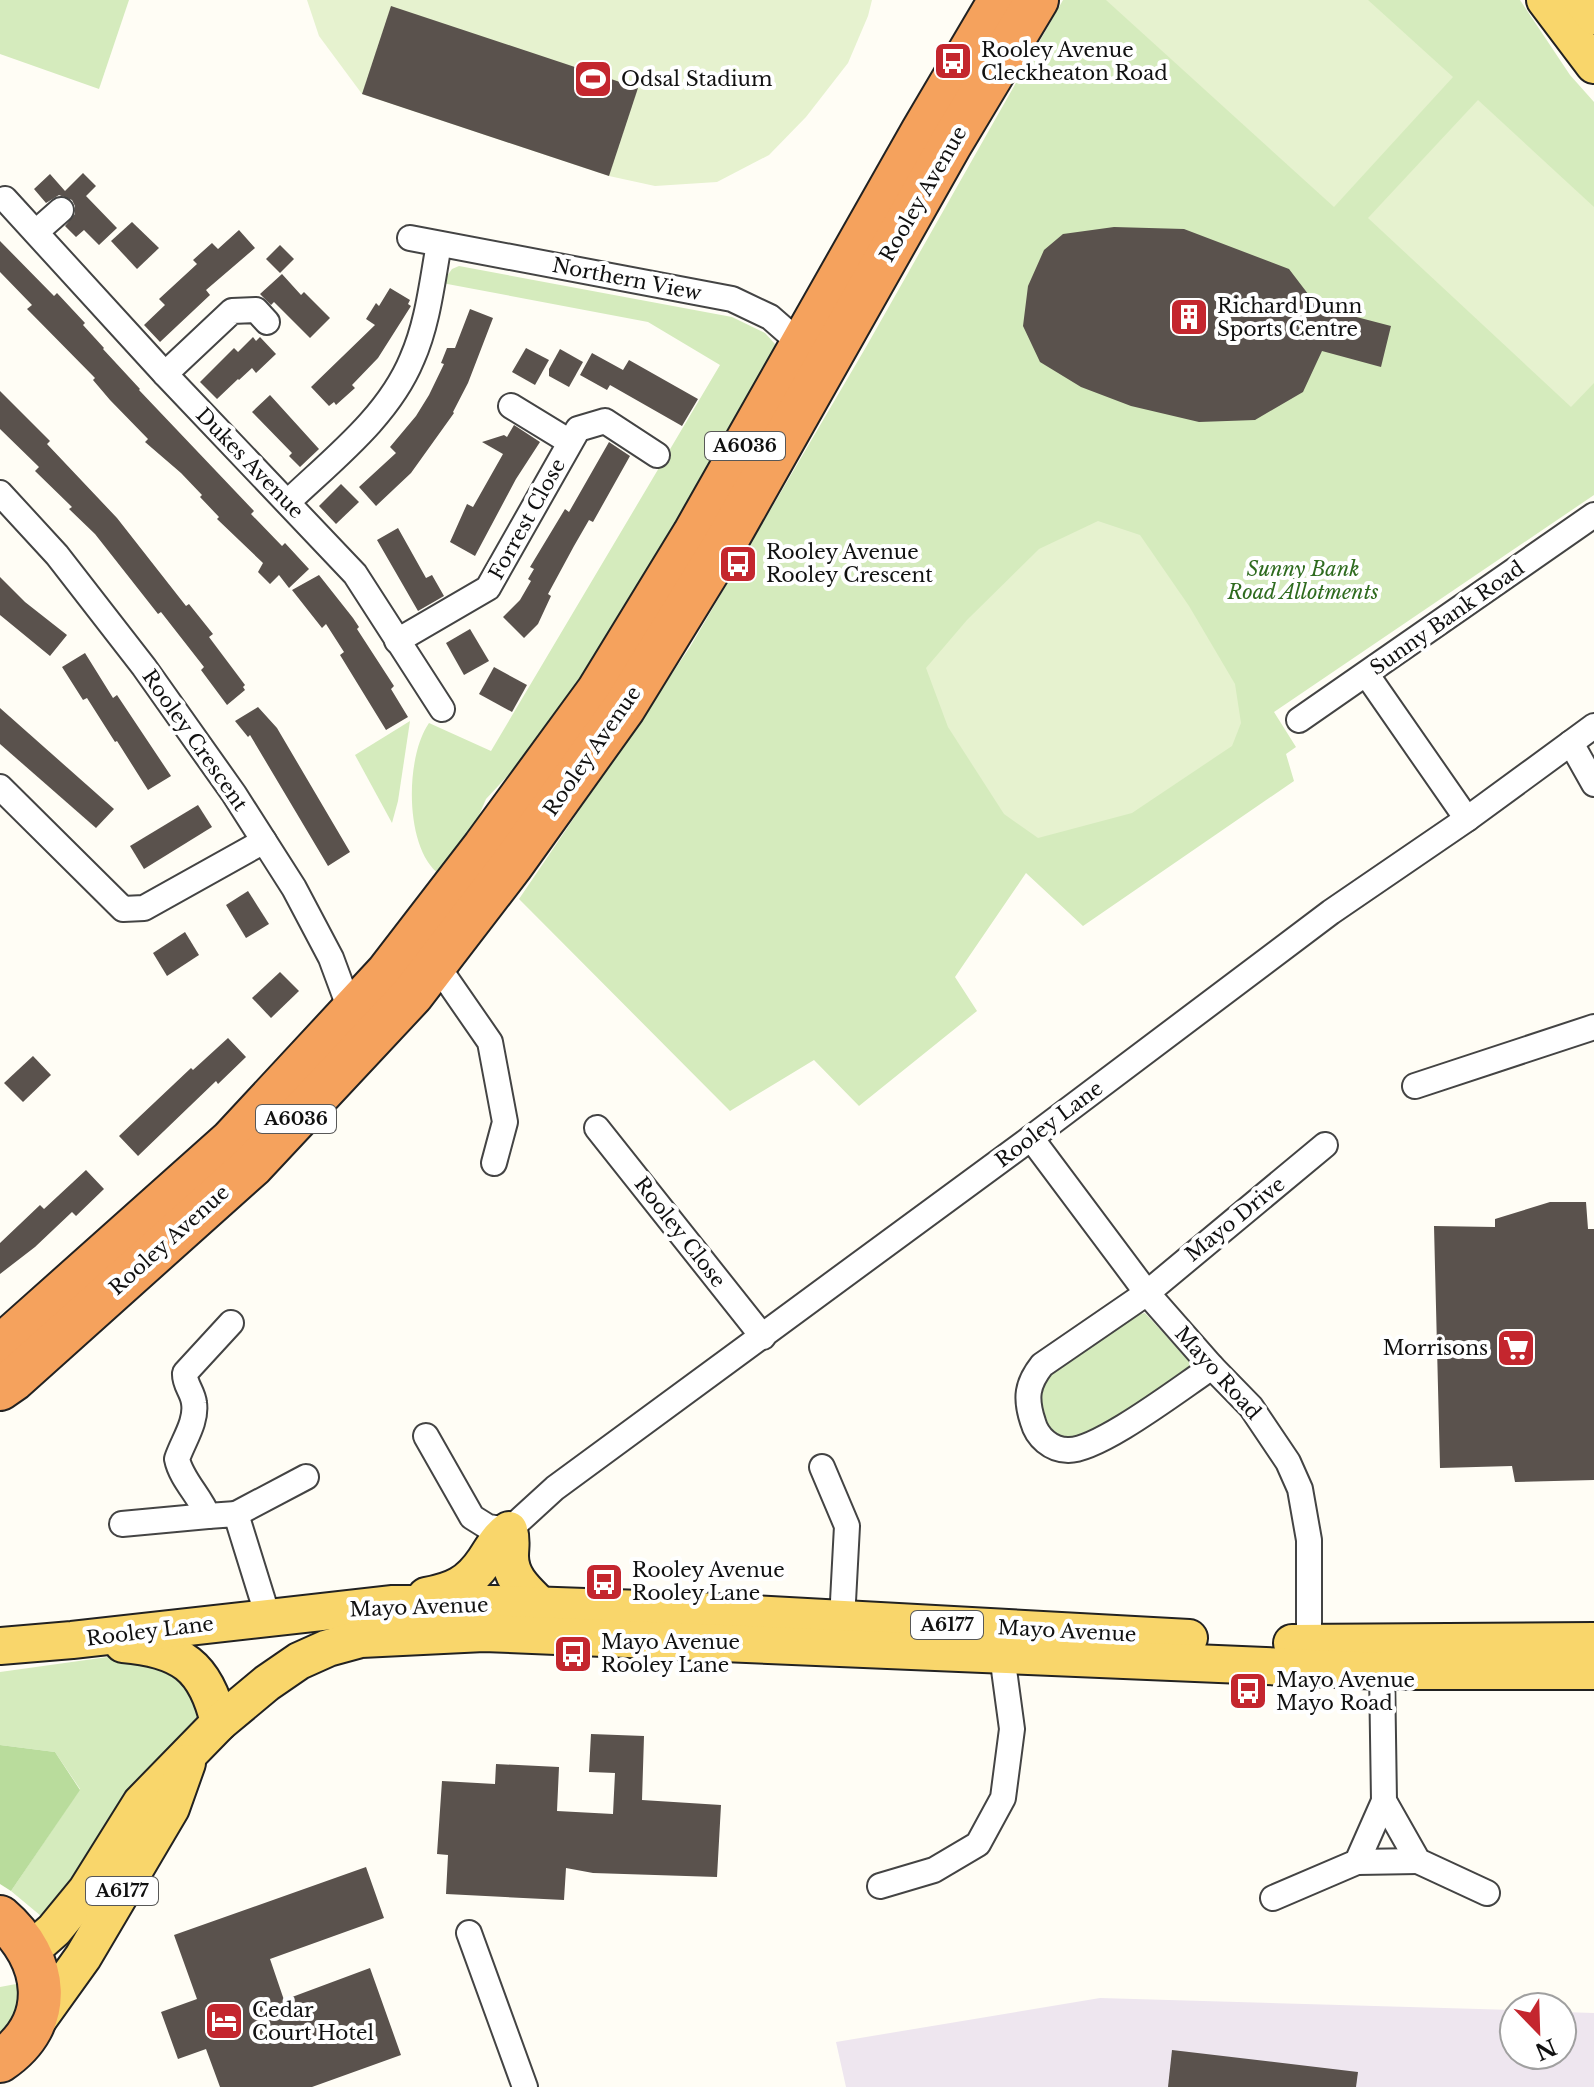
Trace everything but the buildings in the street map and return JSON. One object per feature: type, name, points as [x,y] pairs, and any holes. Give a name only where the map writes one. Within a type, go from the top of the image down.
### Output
[{"type":"highway","name":"Rooley Avenue","points":[[0,1347],[231,1141],[387,973],[484,847],[598,691],[694,534],[1000,0]]},
{"type":"highway","name":"Rooley Avenue","points":[[0,1389],[253,1165],[412,995],[511,866],[624,708],[723,547],[942,159],[1037,0]]},
{"type":"highway","points":[[0,1917],[21,1939],[14,1958],[40,1987],[35,2024]]},
{"type":"highway","name":"A6177","points":[[0,2062],[18,2049],[35,2024]]},
{"type":"main road","points":[[1545,0],[1594,65]]},
{"type":"main road","points":[[1582,0],[1594,16]]},
{"type":"main road","points":[[392,1620],[452,1591],[475,1574],[495,1540],[509,1530],[513,1545],[510,1556],[517,1583],[540,1605]]},
{"type":"main road","name":"Mayo Avenue","points":[[392,1620],[540,1605],[1309,1644],[1594,1641]]},
{"type":"main road","name":"Mayo Avenue","points":[[284,1616],[392,1620],[484,1633],[1382,1671],[1594,1671]]},
{"type":"main road","name":"Rooley Lane","points":[[0,1646],[284,1616]]},
{"type":"main road","name":"A6177","points":[[14,1958],[68,1914],[86,1891],[141,1803],[219,1723],[256,1691],[299,1661],[328,1648],[361,1639],[392,1620]]},
{"type":"main road","points":[[72,1640],[148,1646],[173,1653],[197,1671],[208,1686],[219,1723]]},
{"type":"main road","name":"A6177","points":[[35,2024],[83,1957],[171,1808],[192,1751]]},
{"type":"street","name":"Dukes Avenue","points":[[5,199],[165,374],[355,574],[442,709]]},
{"type":"street","points":[[36,232],[61,210]]},
{"type":"street","name":"Northern View","points":[[410,238],[732,299],[770,317],[802,345]]},
{"type":"street","points":[[288,502],[386,405],[402,378],[413,358],[420,334],[439,244]]},
{"type":"street","points":[[165,374],[232,311],[256,310],[267,322]]},
{"type":"street","name":"Forrest Close","points":[[511,406],[570,442]]},
{"type":"street","name":"Forrest Close","points":[[397,641],[488,588],[578,429],[605,421],[657,455]]},
{"type":"street","name":"Rooley Crescent","points":[[0,493],[57,555],[144,667],[264,841],[294,888],[331,958],[351,1012]]},
{"type":"street","name":"Sunny Bank Road","points":[[1299,720],[1594,515]]},
{"type":"street","points":[[1367,675],[1467,819]]},
{"type":"street","name":"Rooley Lane","points":[[509,1530],[555,1488],[763,1337],[1331,912],[1467,819],[1594,726]]},
{"type":"street","points":[[1571,743],[1594,784]]},
{"type":"street","points":[[0,787],[123,909],[144,908],[264,841]]},
{"type":"street","points":[[436,964],[490,1042],[505,1122],[494,1163]]},
{"type":"street","points":[[1415,1086],[1594,1027]]},
{"type":"street","name":"Rooley Close","points":[[597,1128],[763,1337]]},
{"type":"street","name":"Mayo Road","points":[[1031,1138],[1147,1293],[1251,1407],[1273,1436],[1300,1489],[1309,1540],[1309,1644]]},
{"type":"street","name":"Mayo Drive","points":[[1212,1367],[1099,1441],[1070,1451],[1052,1447],[1038,1435],[1028,1402],[1030,1380],[1042,1365],[1147,1293],[1325,1145]]},
{"type":"street","points":[[208,1516],[177,1459],[195,1411],[194,1398],[184,1380],[185,1373],[231,1323]]},
{"type":"street","points":[[426,1436],[472,1517],[488,1527],[509,1530]]},
{"type":"street","points":[[822,1467],[847,1526],[842,1620]]},
{"type":"street","points":[[122,1524],[236,1514],[306,1477]]},
{"type":"street","points":[[236,1514],[284,1616]]},
{"type":"street","points":[[879,1885],[934,1870],[978,1844],[1003,1798],[1012,1729],[1002,1655]]},
{"type":"street","points":[[1357,1862],[1384,1801],[1382,1671]]},
{"type":"street","points":[[1384,1801],[1418,1861]]},
{"type":"street","points":[[1273,1898],[1357,1862],[1418,1861],[1487,1893]]},
{"type":"street","points":[[469,1933],[525,2087]]},
{"type":"shaded area","points":[[1100,1998],[1498,2010],[1498,2071],[1578,2071],[1578,2012],[1594,2013],[1594,2087],[846,2087],[836,2042]]},
{"type":"green space","points":[[0,0],[129,0],[99,89],[0,54]]},
{"type":"green space","name":"Odsal Stadium","points":[[307,0],[872,0],[848,63],[806,117],[769,155],[717,182],[655,186],[609,176],[362,94],[319,36]]},
{"type":"green space","name":"Sunny Bank Road Allotments","points":[[1063,0],[1520,0],[1570,75],[1594,102],[1594,495],[1274,712],[1296,747],[1286,754],[1294,781],[1083,926],[1026,873],[955,977],[977,1011],[859,1106],[814,1060],[730,1111],[519,899],[690,647],[866,347]]},
{"type":"green space","points":[[1106,0],[1368,0],[1453,77],[1334,207]]},
{"type":"green space","points":[[1478,100],[1594,207],[1594,383],[1571,407],[1368,218]]},
{"type":"green space","points":[[459,266],[732,317],[765,333],[775,344],[776,353],[630,609],[540,741],[486,799],[467,843],[440,875],[428,862],[420,845],[412,802],[416,757],[429,723],[491,751],[720,365],[648,322],[442,283],[452,269]]},
{"type":"green space","points":[[1098,521],[1140,535],[1189,606],[1235,684],[1241,723],[1232,746],[1132,813],[1038,838],[1004,814],[948,727],[926,668],[967,620],[1039,549]]},
{"type":"green space","points":[[410,721],[398,801],[392,823],[355,755]]},
{"type":"green space","points":[[1145,1313],[1191,1363],[1189,1371],[1098,1432],[1071,1441],[1053,1434],[1042,1420],[1039,1408],[1043,1377],[1136,1315]]},
{"type":"green space","points":[[122,1655],[159,1661],[191,1683],[201,1719],[47,1921],[11,1891],[80,1789],[55,1752],[0,1745],[0,1672]]},
{"type":"green space","points":[[0,1745],[55,1752],[80,1790],[11,1891],[0,1884]]},
{"type":"green space","points":[[16,1984],[17,2004],[0,2036],[0,1987]]},
{"type":"place","name":"Rooley Avenue Cleckheaton Road","points":[[953,61]]},
{"type":"place","name":"Odsal Stadium","points":[[593,79]]},
{"type":"place","name":"Richard Dunn Sports Centre","points":[[1189,317]]},
{"type":"place","name":"Rooley Avenue Rooley Crescent","points":[[738,564]]},
{"type":"place","name":"Morrisons","points":[[1516,1348]]},
{"type":"place","name":"Rooley Avenue Rooley Lane","points":[[604,1582]]},
{"type":"place","name":"Mayo Avenue Rooley Lane","points":[[573,1654]]},
{"type":"place","name":"Mayo Avenue Mayo Road","points":[[1248,1691]]},
{"type":"place","name":"Cedar Court Hotel","points":[[224,2021]]}]
